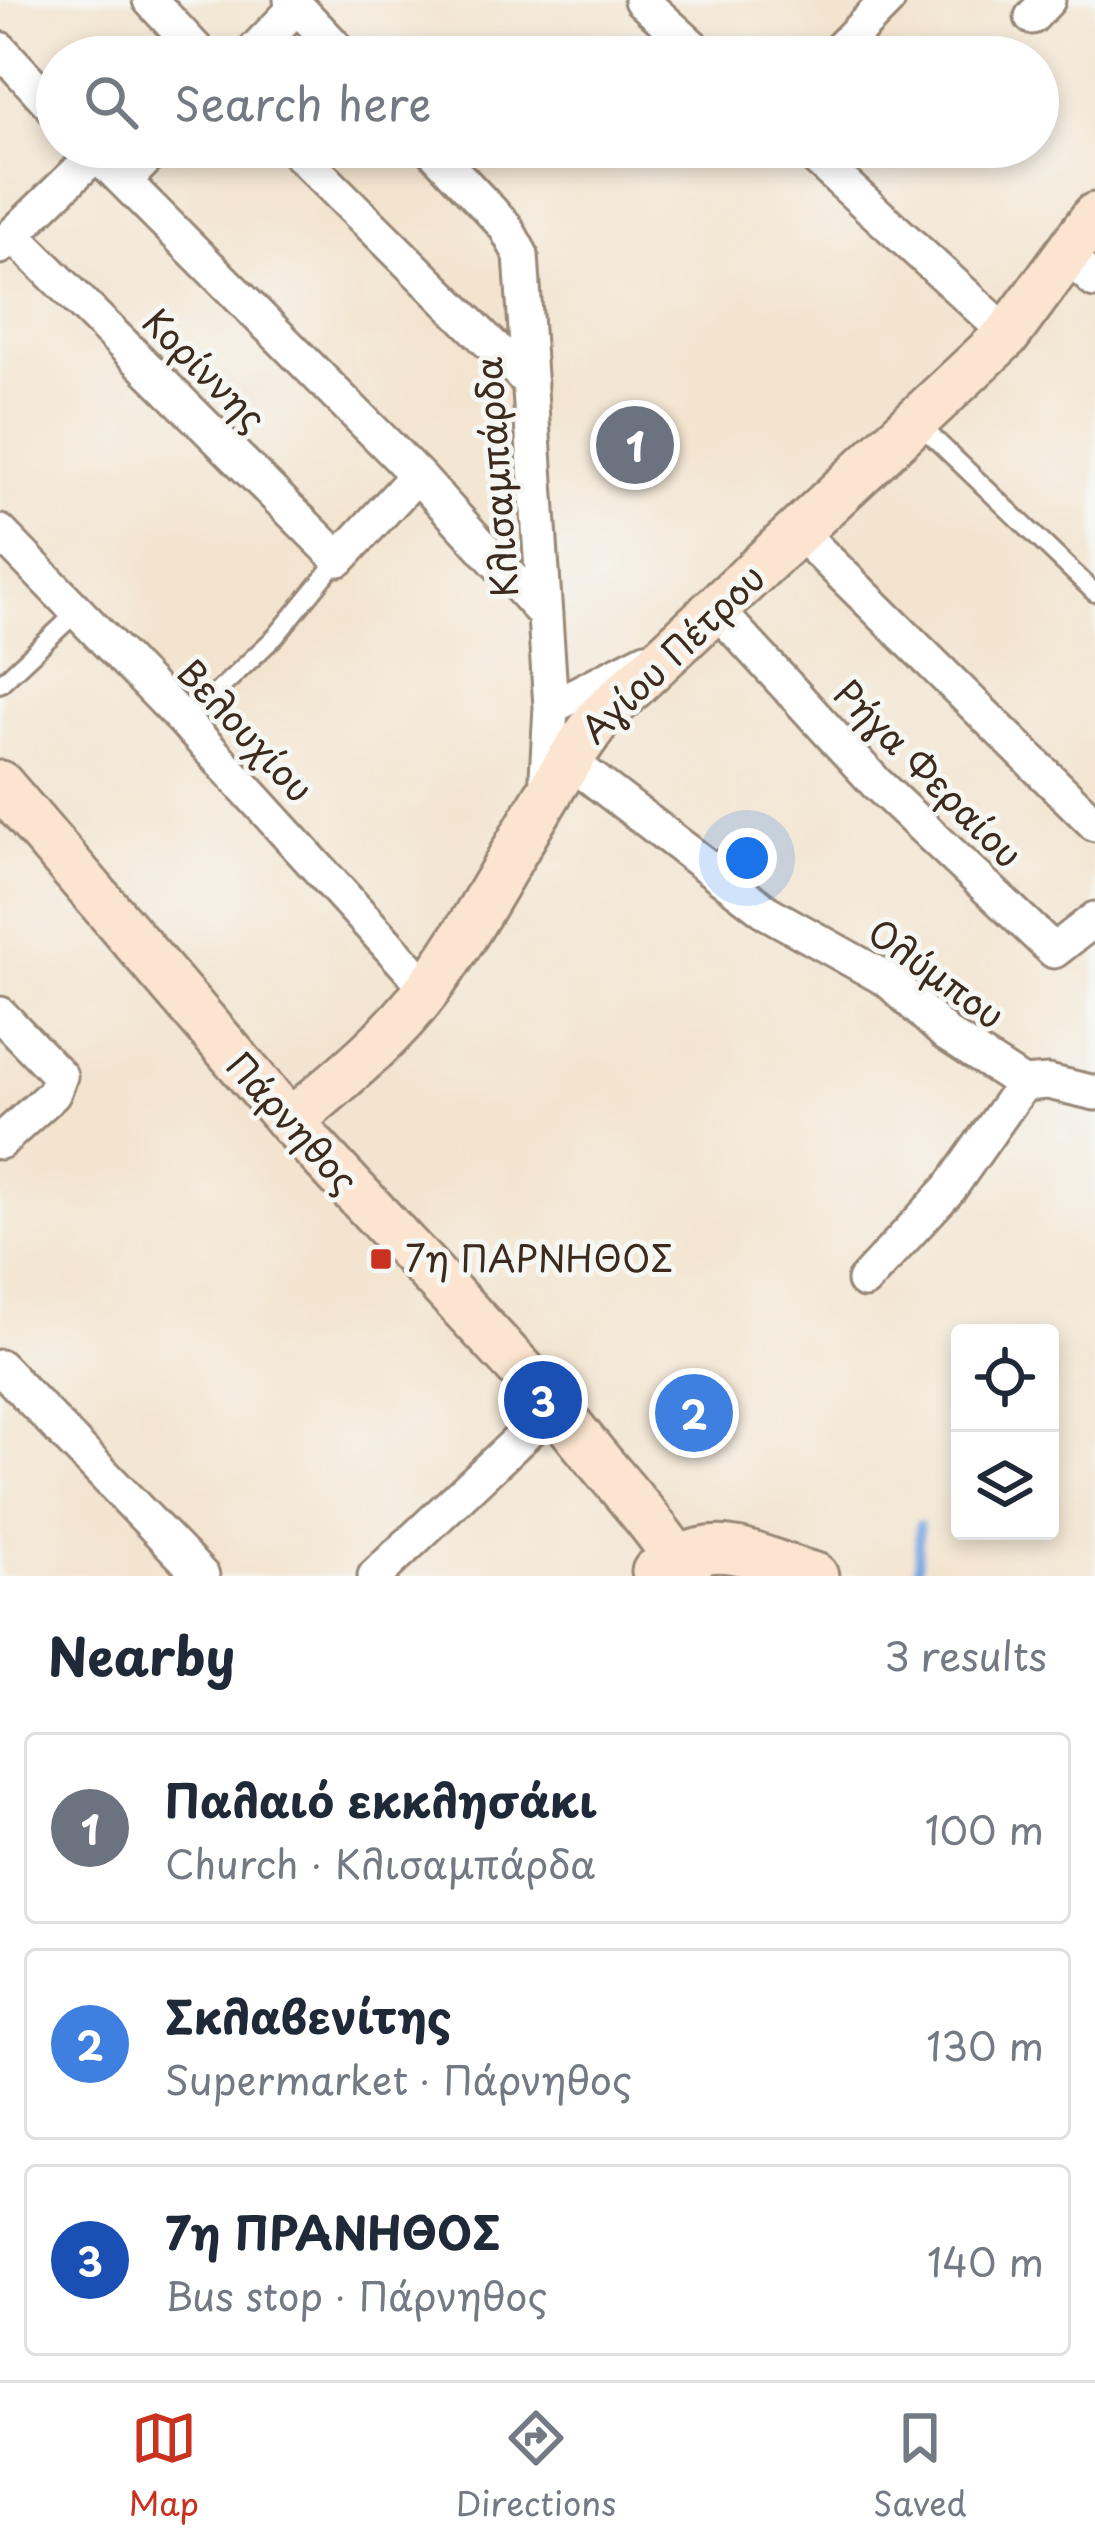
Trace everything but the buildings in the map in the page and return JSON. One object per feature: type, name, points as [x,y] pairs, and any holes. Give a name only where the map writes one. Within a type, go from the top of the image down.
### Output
[{"type":"street","points":[[150,0],[183,36]]},
{"type":"street","points":[[853,36],[888,0]]},
{"type":"street","points":[[266,36],[294,3],[325,36]]},
{"type":"street","points":[[660,6],[686,36]]},
{"type":"street","points":[[0,49],[36,88]]},
{"type":"street","points":[[7,241],[76,168]]},
{"type":"street","points":[[111,168],[417,475],[545,615]]},
{"type":"street","points":[[124,181],[137,168]]},
{"type":"street","points":[[313,168],[530,383]]},
{"type":"street","name":"Κλισαμπάρδα","points":[[450,168],[505,226],[520,256],[551,707],[545,798],[526,831]]},
{"type":"street","points":[[827,168],[1009,334]]},
{"type":"street","name":"Αγίου Πέτρου","points":[[290,1122],[395,1028],[428,989],[568,760],[600,717],[1081,268],[1095,216]]},
{"type":"street","name":"Κορίννης","points":[[7,241],[339,559]]},
{"type":"street","points":[[339,559],[417,475]]},
{"type":"street","name":"Βελουχίου","points":[[0,532],[185,722],[428,989]]},
{"type":"street","points":[[799,532],[1095,824]]},
{"type":"street","points":[[551,707],[666,648],[716,609]]},
{"type":"street","name":"Ρήγα Φεραίου","points":[[716,609],[876,783],[1054,952],[1095,919]]},
{"type":"street","name":"Ολύμπου","points":[[568,760],[768,913],[887,980],[946,1034],[1023,1084],[1048,1082],[1095,1093]]},
{"type":"street","name":"Πάρνηθος","points":[[0,784],[290,1122],[555,1406],[667,1571],[703,1547],[726,1547],[806,1575]]},
{"type":"street","points":[[0,1014],[60,1076],[53,1094],[0,1142]]},
{"type":"street","points":[[865,1281],[950,1188],[1023,1084]]},
{"type":"street","points":[[0,1367],[181,1569]]},
{"type":"street","points":[[375,1576],[555,1406]]},
{"type":"lane","points":[[914,419],[1095,592]]},
{"type":"lane","points":[[185,722],[276,635],[339,559]]},
{"type":"lane","points":[[0,684],[78,611]]},
{"type":"waterway","points":[[918,1576],[919,1525]]},
{"type":"place","name":"Παλαιό εκκλησάκι","points":[[635,445]]},
{"type":"place","name":"7η ΠΑΡΝΗΘΟΣ","points":[[381,1259]]},
{"type":"place","name":"7η ΠΡΑΝΗΘΟΣ","points":[[543,1400]]},
{"type":"place","name":"Σκλαβενίτης","points":[[694,1413]]}]
